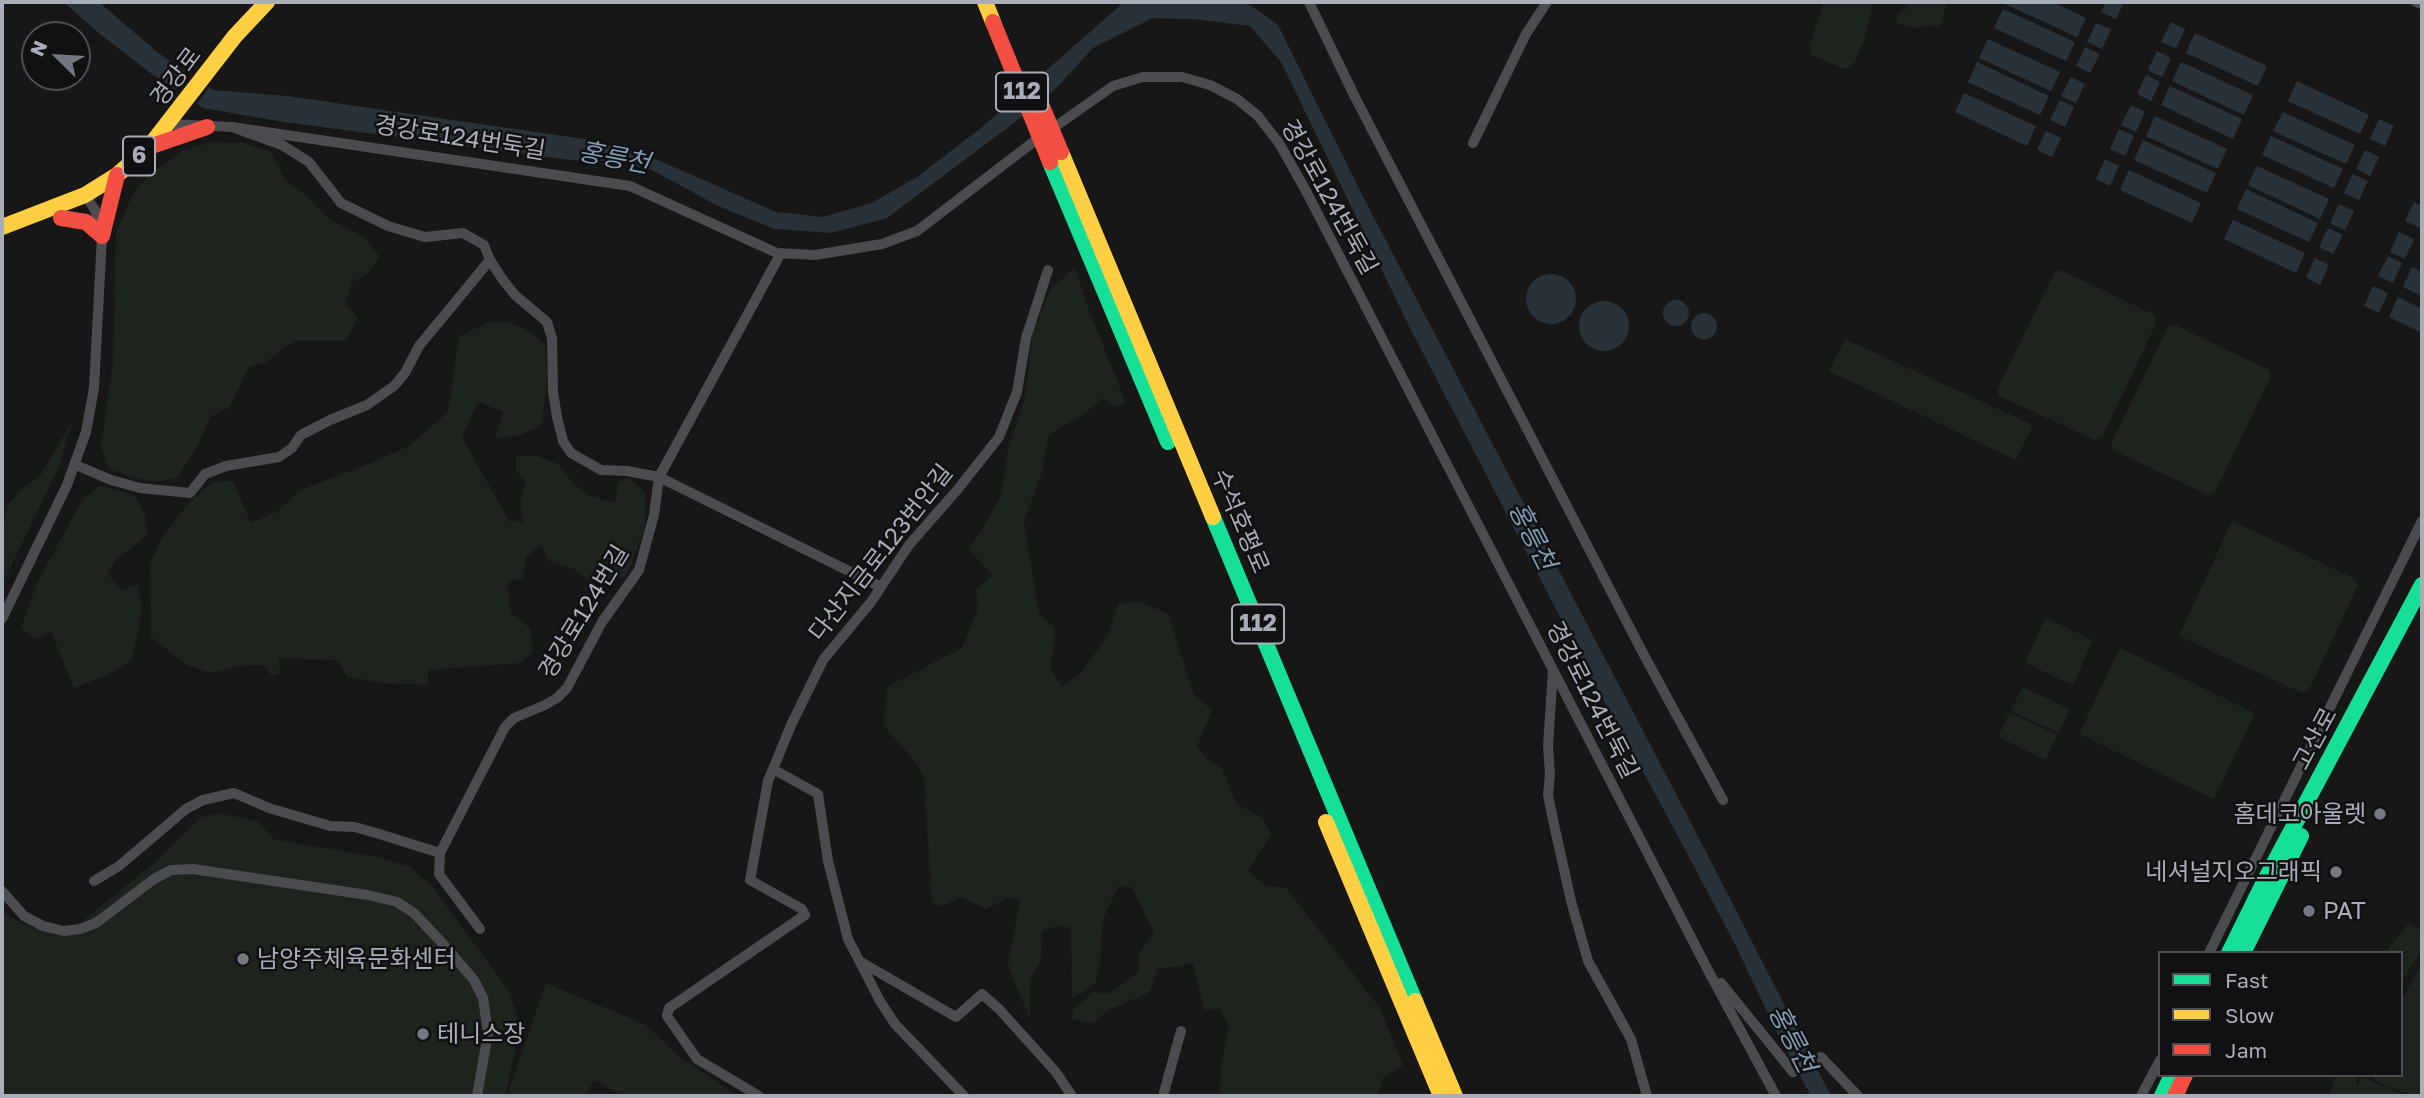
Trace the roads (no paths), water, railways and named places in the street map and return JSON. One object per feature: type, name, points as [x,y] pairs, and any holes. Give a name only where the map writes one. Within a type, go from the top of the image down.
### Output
[{"type":"main road","name":"경강로","points":[[235,36],[243,17],[255,2]]},
{"type":"main road","name":"경강로","points":[[2,227],[85,195],[117,175],[149,147],[169,124],[235,36],[267,2]]},
{"type":"main road","name":"수석호평로","points":[[985,2],[998,12],[1441,1096]]},
{"type":"main road","points":[[149,147],[207,127]]},
{"type":"main road","name":"수석호평로","points":[[1056,157],[1455,1096]]},
{"type":"main road","points":[[61,218],[86,222],[102,236],[117,175]]},
{"type":"main road","name":"경강로","points":[[2,238],[61,218],[73,211],[85,195]]},
{"type":"main road","name":"고산로","points":[[2230,951],[2422,585]]},
{"type":"main road","name":"고산로","points":[[2244,951],[2274,887],[2422,606]]},
{"type":"main road","points":[[2162,1096],[2171,1077]]},
{"type":"main road","points":[[2175,1096],[2184,1077]]},
{"type":"street","points":[[1308,2],[1645,657],[1723,800]]},
{"type":"street","points":[[1473,143],[1526,34],[1547,2]]},
{"type":"street","points":[[2416,2],[2422,4]]},
{"type":"street","name":"경강로124번둑길","points":[[232,127],[630,187],[781,253],[815,255],[882,244],[917,231],[1031,143],[1113,86],[1143,77],[1182,77],[1210,85],[1237,99],[1258,116],[1279,143],[1306,191],[1711,976],[1776,1096]]},
{"type":"street","points":[[169,124],[232,127],[282,145],[309,162],[341,203],[388,226],[425,237],[463,233],[484,245],[489,260],[515,295],[547,322],[552,338],[553,391],[557,417],[563,441],[570,453],[601,470],[627,471],[659,477],[881,587]]},
{"type":"street","points":[[2,619],[76,465],[86,432],[94,388],[102,236],[95,210],[85,195]]},
{"type":"street","points":[[659,477],[781,253]]},
{"type":"street","points":[[76,465],[111,480],[140,488],[190,493],[205,474],[226,466],[279,457],[292,447],[301,435],[367,405],[394,386],[419,346],[489,260]]},
{"type":"street","name":"다산지금로123번안길","points":[[759,1096],[697,1059],[667,1016],[669,1008],[805,915],[802,909],[750,880],[768,781],[817,670],[881,587],[909,545],[999,437],[1017,392],[1026,338],[1048,270]]},
{"type":"street","name":"경강로124번길","points":[[440,853],[505,727],[514,718],[557,698],[566,688],[602,622],[639,570],[654,515],[659,477]]},
{"type":"street","points":[[2210,951],[2422,521]]},
{"type":"street","points":[[1553,670],[1548,795],[1555,829],[1588,961],[1631,1038],[1647,1096]]},
{"type":"street","points":[[773,769],[818,794],[831,875],[848,939],[895,1024],[964,1096]]},
{"type":"street","points":[[94,881],[119,866],[186,809],[203,800],[234,793],[269,808],[330,826],[376,833],[440,853],[439,874],[480,929]]},
{"type":"street","points":[[2,891],[24,916],[43,926],[65,931],[96,923],[154,878],[171,870],[193,869],[368,895],[397,902],[414,913],[445,946],[474,981],[483,998],[488,1034],[477,1096]]},
{"type":"street","points":[[861,962],[956,1017],[982,994],[1055,1071],[1072,1096]]},
{"type":"street","points":[[1711,976],[1720,982],[1793,1072],[1821,1057],[1858,1096]]},
{"type":"street","points":[[1163,1096],[1181,1031]]},
{"type":"street","points":[[2140,1096],[2158,1064]]},
{"type":"water","name":"홍릉천","points":[[64,2],[99,2],[157,52],[213,90],[287,96],[584,139],[642,153],[776,212],[823,217],[872,203],[917,177],[981,128],[1124,2],[1244,2],[1259,11],[1278,25],[1361,193],[1831,1096],[1811,1096],[1778,1035],[1736,946],[1598,690],[1410,328],[1281,62],[1250,26],[1193,19],[1153,18],[1093,48],[1057,87],[1018,120],[887,218],[831,233],[775,229],[718,206],[652,170],[617,161],[570,160],[284,122],[203,108],[101,35],[91,26],[91,21],[85,21]]},
{"type":"water","points":[[2052,2],[2086,18],[2077,37],[2005,4]]},
{"type":"water","points":[[2106,2],[2124,2],[2116,19],[2101,12]]},
{"type":"water","points":[[2003,9],[2075,42],[2066,61],[1994,28]]},
{"type":"water","points":[[2171,22],[2185,29],[2176,48],[2161,42]]},
{"type":"water","points":[[2096,23],[2111,29],[2102,49],[2087,42]]},
{"type":"water","points":[[2195,33],[2267,66],[2258,86],[2186,53]]},
{"type":"water","points":[[1988,39],[2060,72],[2051,91],[1979,58]]},
{"type":"water","points":[[2085,47],[2100,54],[2090,73],[2076,66]]},
{"type":"water","points":[[2157,51],[2171,58],[2162,77],[2148,70]]},
{"type":"water","points":[[1977,62],[2049,96],[2040,115],[1968,82]]},
{"type":"water","points":[[2181,62],[2253,95],[2244,115],[2172,81]]},
{"type":"water","points":[[2146,75],[2160,82],[2151,101],[2137,94]]},
{"type":"water","points":[[2071,77],[2085,84],[2076,103],[2061,96]]},
{"type":"water","points":[[2297,81],[2369,115],[2360,134],[2288,101]]},
{"type":"water","points":[[2170,86],[2242,119],[2233,139],[2161,105]]},
{"type":"water","points":[[1964,93],[2036,126],[2027,146],[1955,112]]},
{"type":"water","points":[[2060,100],[2074,107],[2065,127],[2050,120]]},
{"type":"water","points":[[2131,105],[2145,112],[2136,132],[2121,125]]},
{"type":"water","points":[[2283,112],[2355,145],[2346,164],[2273,131]]},
{"type":"water","points":[[2155,116],[2227,149],[2218,169],[2146,136]]},
{"type":"water","points":[[2379,119],[2394,126],[2385,146],[2370,139]]},
{"type":"water","points":[[2119,129],[2134,136],[2125,156],[2110,149]]},
{"type":"water","points":[[2046,131],[2061,138],[2052,157],[2037,150]]},
{"type":"water","points":[[2271,136],[2343,169],[2334,188],[2262,155]]},
{"type":"water","points":[[2143,140],[2216,173],[2207,193],[2134,160]]},
{"type":"water","points":[[2365,150],[2379,157],[2370,176],[2356,169]]},
{"type":"water","points":[[2105,159],[2119,166],[2110,186],[2096,179]]},
{"type":"water","points":[[2257,166],[2329,199],[2320,219],[2248,185]]},
{"type":"water","points":[[2129,170],[2201,203],[2192,223],[2120,190]]},
{"type":"water","points":[[2353,174],[2368,181],[2359,200],[2344,193]]},
{"type":"water","points":[[2246,189],[2318,223],[2309,242],[2237,209]]},
{"type":"water","points":[[2414,202],[2422,206],[2420,228],[2405,221]]},
{"type":"water","points":[[2339,204],[2354,211],[2345,230],[2330,223]]},
{"type":"water","points":[[2233,220],[2305,253],[2296,273],[2224,239]]},
{"type":"water","points":[[2328,228],[2343,235],[2333,254],[2319,247]]},
{"type":"water","points":[[2399,232],[2414,239],[2405,259],[2390,252]]},
{"type":"water","points":[[2388,256],[2402,263],[2393,283],[2378,276]]},
{"type":"water","points":[[2315,258],[2329,265],[2320,285],[2306,277]]},
{"type":"water","points":[[2412,267],[2422,272],[2422,296],[2403,287]]},
{"type":"water","points":[[1541,275],[1561,275],[1575,289],[1575,309],[1561,323],[1541,323],[1527,309],[1527,289]]},
{"type":"water","points":[[2373,286],[2388,293],[2379,313],[2364,306]]},
{"type":"water","points":[[2398,297],[2422,309],[2422,333],[2389,317]]},
{"type":"water","points":[[1676,300],[1685,304],[1689,313],[1685,322],[1676,326],[1667,322],[1663,313],[1667,304]]},
{"type":"water","points":[[1594,302],[1614,302],[1628,316],[1628,336],[1614,350],[1594,350],[1580,336],[1580,316]]},
{"type":"water","points":[[1704,313],[1713,317],[1717,326],[1713,335],[1704,339],[1695,335],[1691,326],[1695,317]]},
{"type":"place","name":"홈데코아울렛","points":[[2380,814]]},
{"type":"place","name":"네셔널지오그래픽","points":[[2336,872]]},
{"type":"place","name":"PAT","points":[[2309,911]]},
{"type":"place","name":"남양주체육문화센터","points":[[243,959]]},
{"type":"place","name":"테니스장","points":[[423,1034]]}]
